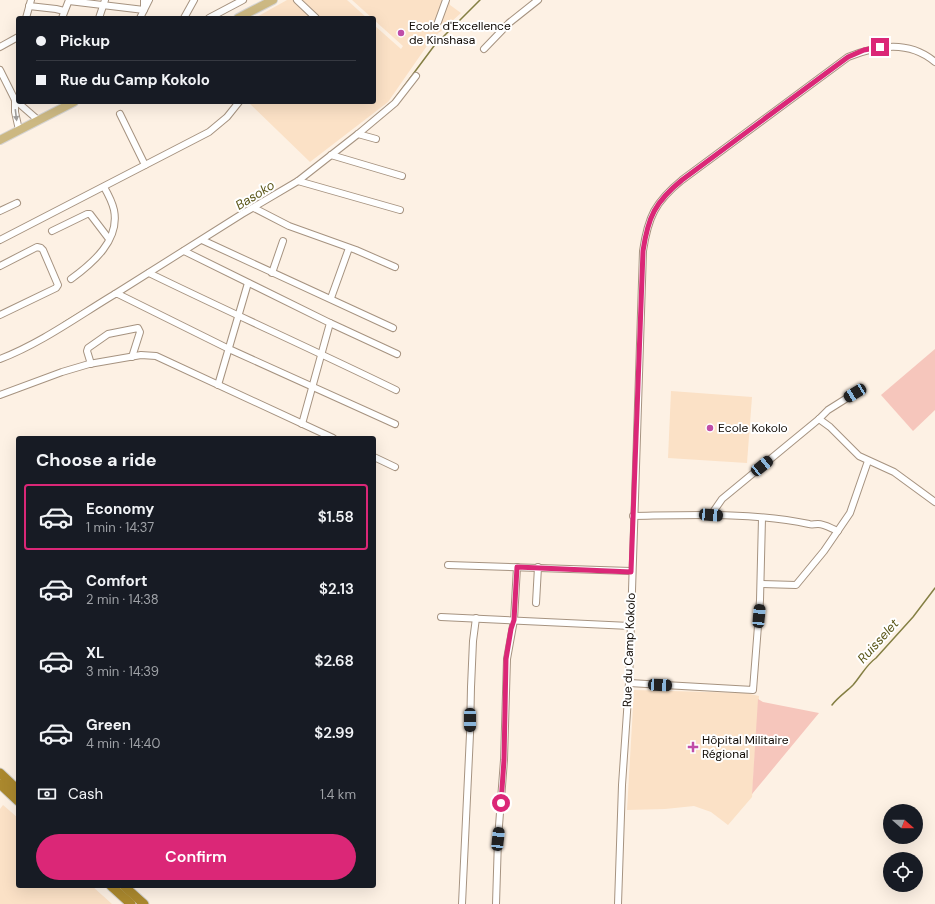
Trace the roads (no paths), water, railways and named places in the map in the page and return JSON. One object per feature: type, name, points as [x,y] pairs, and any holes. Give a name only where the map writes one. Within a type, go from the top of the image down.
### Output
[{"type":"highway","points":[[0,773],[16,788]]},
{"type":"highway","points":[[0,784],[16,799]]},
{"type":"highway","points":[[113,888],[132,904]]},
{"type":"highway","points":[[126,888],[144,904]]},
{"type":"main road","points":[[242,16],[273,0]]},
{"type":"main road","points":[[0,140],[70,104]]},
{"type":"street","points":[[144,0],[144,10]]},
{"type":"street","points":[[141,16],[149,0]]},
{"type":"street","points":[[185,16],[194,0]]},
{"type":"street","points":[[212,16],[232,3],[243,0]]},
{"type":"street","points":[[297,0],[314,16]]},
{"type":"street","points":[[438,22],[446,0]]},
{"type":"street","points":[[484,49],[509,23],[538,0]]},
{"type":"street","points":[[63,16],[69,1],[104,2],[144,10]]},
{"type":"street","points":[[100,16],[104,2]]},
{"type":"street","points":[[27,16],[30,3],[64,11]]},
{"type":"street","points":[[0,47],[16,38]]},
{"type":"street","name":"Rue du Camp Kokolo","points":[[618,904],[622,785],[628,683],[643,251],[645,236],[653,211],[670,190],[682,180],[848,57],[864,50],[894,46],[918,52],[935,62]]},
{"type":"street","points":[[0,73],[15,98],[15,112],[19,130]]},
{"type":"street","points":[[0,358],[46,337],[298,181],[395,103],[416,76]]},
{"type":"street","points":[[21,104],[38,120]]},
{"type":"street","points":[[0,240],[209,132],[227,117],[237,104]]},
{"type":"street","points":[[120,114],[145,166]]},
{"type":"street","points":[[358,134],[376,139]]},
{"type":"street","points":[[331,155],[402,176]]},
{"type":"street","points":[[298,181],[400,210]]},
{"type":"street","points":[[70,279],[89,266],[99,255],[109,239],[113,229],[114,210],[111,199],[104,187]]},
{"type":"street","points":[[0,211],[17,203]]},
{"type":"street","points":[[254,208],[289,226],[396,267]]},
{"type":"street","points":[[52,231],[87,214],[90,214],[109,239]]},
{"type":"street","points":[[202,240],[331,298],[393,328]]},
{"type":"street","points":[[272,272],[283,241]]},
{"type":"street","points":[[0,266],[37,247],[43,250],[58,284],[56,288],[0,315]]},
{"type":"street","points":[[331,298],[349,248]]},
{"type":"street","points":[[184,251],[330,323],[397,354]]},
{"type":"street","points":[[149,273],[238,317],[321,354],[396,390]]},
{"type":"street","points":[[218,385],[248,283]]},
{"type":"street","points":[[115,294],[129,299],[229,349],[395,424]]},
{"type":"street","points":[[302,424],[330,323]]},
{"type":"street","points":[[91,364],[87,351],[89,347],[108,334],[138,328],[140,332],[132,357]]},
{"type":"street","points":[[0,395],[62,372],[91,364],[141,355],[156,356],[329,436]]},
{"type":"street","points":[[711,515],[722,499],[828,410],[855,393]]},
{"type":"street","points":[[819,419],[830,427],[859,456],[894,472],[935,502]]},
{"type":"street","points":[[376,458],[395,467]]},
{"type":"street","points":[[761,584],[796,585],[824,551],[830,540],[850,513],[868,461]]},
{"type":"street","points":[[633,516],[711,515],[762,518],[823,525],[838,531]]},
{"type":"street","points":[[628,683],[753,690],[761,584],[762,518]]},
{"type":"street","points":[[448,565],[631,572]]},
{"type":"street","points":[[496,904],[498,839],[504,760],[506,659],[514,620],[517,567]]},
{"type":"street","points":[[536,604],[538,568]]},
{"type":"street","points":[[442,617],[630,626]]},
{"type":"street","points":[[462,904],[473,641],[476,618]]},
{"type":"waterway","name":"Basoko","points":[[388,105],[393,101],[434,46],[480,0]]},
{"type":"waterway","name":"Basoko","points":[[63,323],[94,304]]},
{"type":"waterway","name":"Ruisselet","points":[[832,705],[853,685],[869,664],[913,617],[935,588]]},
{"type":"place","name":"Ecole d'Excellence de Kinshasa","points":[[401,33]]},
{"type":"place","name":"Ecole Kokolo","points":[[710,428]]},
{"type":"place","name":"Hôpital Militaire Régional","points":[[693,747]]}]
